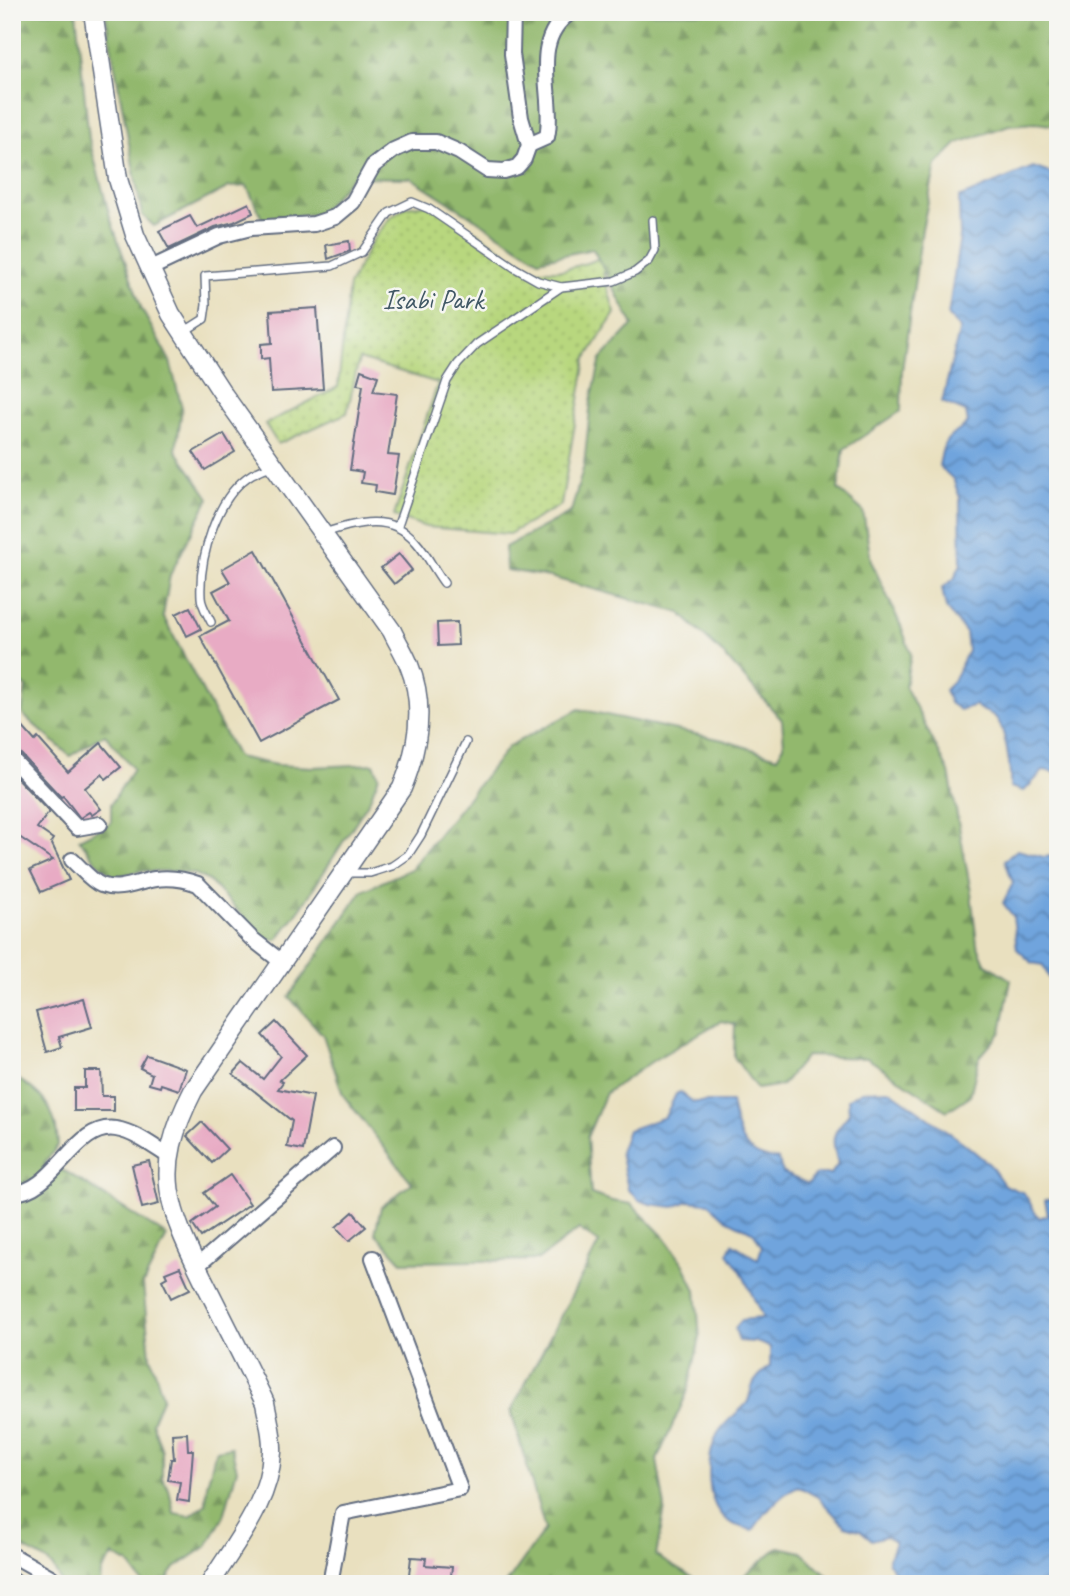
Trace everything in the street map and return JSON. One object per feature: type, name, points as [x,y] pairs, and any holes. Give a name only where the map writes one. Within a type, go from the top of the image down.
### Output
[{"type":"street","points":[[93,12],[118,179],[135,235],[149,269],[181,333],[392,631],[410,666],[419,714],[413,763],[402,788],[193,1091],[174,1133],[170,1157],[170,1194],[174,1213],[181,1234],[265,1404],[272,1450],[265,1490],[210,1584]]},
{"type":"street","points":[[149,269],[219,236],[251,228],[314,224],[335,217],[353,202],[373,166],[394,150],[412,142],[436,142],[459,152],[487,170],[504,171],[517,167],[524,159],[529,145],[528,134],[521,118],[512,54],[513,12]]},
{"type":"street","points":[[529,145],[547,137],[547,44],[556,26],[570,12]]},
{"type":"street","points":[[12,759],[77,828],[100,824]]},
{"type":"street","points":[[72,860],[99,885],[131,886],[170,878],[198,884],[251,938],[283,963]]},
{"type":"street","points":[[12,1193],[20,1193],[34,1187],[81,1142],[105,1129],[116,1128],[136,1136],[170,1157]]},
{"type":"street","points":[[197,1266],[333,1148]]},
{"type":"street","points":[[330,1584],[343,1513],[460,1489],[373,1258]]},
{"type":"street","points":[[12,1555],[51,1577],[51,1584]]},
{"type":"street","points":[[12,1580],[17,1584]]},
{"type":"lane","points":[[181,333],[204,319],[205,276],[332,266],[362,252],[390,213],[412,202],[429,209],[538,281],[561,287],[614,281],[635,272],[649,261],[655,250],[653,220]]},
{"type":"lane","points":[[398,525],[447,381],[458,364],[477,344],[561,287]]},
{"type":"lane","points":[[211,622],[200,600],[204,551],[217,517],[238,486],[251,475],[272,465]]},
{"type":"lane","points":[[323,534],[365,523],[398,525],[416,541],[444,583]]},
{"type":"lane","points":[[345,873],[369,873],[392,866],[408,855],[421,835],[466,742]]},
{"type":"green space","points":[[12,12],[76,12],[89,139],[110,217],[142,310],[170,361],[182,408],[176,450],[209,498],[170,575],[163,616],[237,757],[276,765],[313,767],[374,764],[379,776],[369,801],[305,902],[277,940],[264,938],[209,881],[195,874],[141,871],[114,877],[96,861],[79,839],[111,823],[111,804],[133,769],[105,734],[70,756],[22,714],[26,686],[12,681]]},
{"type":"green space","points":[[105,12],[1058,13],[1058,126],[1036,123],[1009,125],[958,143],[936,165],[922,229],[902,370],[901,411],[844,449],[838,489],[863,511],[871,561],[911,654],[905,686],[949,772],[971,892],[977,944],[985,963],[1011,980],[1001,1032],[979,1058],[970,1096],[947,1111],[867,1058],[806,1056],[782,1085],[757,1089],[734,1057],[735,1024],[721,1021],[654,1060],[606,1093],[587,1137],[591,1194],[632,1204],[665,1238],[684,1265],[696,1290],[700,1338],[687,1393],[657,1460],[665,1508],[656,1556],[703,1584],[506,1584],[545,1529],[511,1411],[599,1243],[579,1229],[538,1260],[402,1262],[375,1233],[381,1207],[412,1183],[343,1095],[323,1035],[289,997],[362,891],[411,869],[509,746],[579,709],[723,740],[777,757],[784,745],[782,720],[722,653],[680,613],[550,577],[506,570],[505,547],[571,512],[584,465],[591,401],[601,359],[633,325],[593,249],[539,260],[411,178],[352,177],[319,214],[262,219],[247,186],[229,187],[154,226],[142,215]]},
{"type":"green space","name":"Isabi Park","points":[[432,203],[533,270],[563,270],[593,261],[608,252],[627,260],[603,273],[615,313],[586,359],[561,505],[509,534],[426,527],[394,516],[438,383],[359,359],[347,413],[278,444],[265,424],[338,387],[349,285],[372,241],[390,218],[406,207]]},
{"type":"green space","points":[[12,1076],[40,1096],[51,1112],[58,1145],[45,1163],[68,1173],[167,1236],[143,1284],[150,1356],[163,1397],[152,1422],[162,1451],[162,1478],[169,1489],[174,1513],[190,1516],[206,1504],[207,1484],[216,1450],[231,1447],[237,1469],[224,1516],[207,1546],[175,1568],[164,1584],[144,1584],[128,1563],[113,1555],[101,1572],[100,1584],[61,1584],[51,1565],[26,1550],[12,1537]]},
{"type":"green space","points":[[779,1547],[801,1552],[837,1584],[734,1584]]},
{"type":"water","points":[[1033,167],[1050,173],[1058,185],[1058,773],[1044,770],[1024,791],[1010,787],[1007,749],[998,721],[992,714],[975,705],[960,710],[950,703],[945,690],[952,683],[968,651],[966,633],[946,608],[942,588],[954,579],[961,564],[960,498],[953,479],[939,466],[947,441],[968,423],[966,412],[942,402],[960,328],[948,316],[960,236],[959,198]]},
{"type":"water","points":[[1017,850],[1044,857],[1058,855],[1058,985],[1049,978],[1043,965],[1032,963],[1017,949],[1013,916],[1003,903],[1013,883],[1005,860]]},
{"type":"water","points":[[889,1090],[964,1143],[990,1165],[1004,1185],[1024,1193],[1039,1218],[1048,1215],[1045,1200],[1055,1198],[1058,1201],[1058,1584],[900,1584],[888,1561],[895,1542],[886,1536],[872,1540],[860,1530],[845,1526],[818,1497],[798,1486],[779,1499],[753,1530],[730,1523],[720,1513],[711,1493],[709,1468],[717,1435],[747,1403],[755,1381],[770,1367],[770,1347],[756,1342],[739,1341],[735,1328],[742,1320],[763,1318],[742,1273],[728,1253],[733,1244],[758,1259],[762,1247],[754,1233],[726,1219],[708,1203],[688,1201],[674,1207],[639,1200],[628,1189],[620,1152],[628,1130],[665,1117],[676,1094],[680,1092],[693,1102],[731,1102],[739,1133],[748,1149],[766,1158],[778,1159],[783,1173],[808,1184],[816,1174],[831,1174],[838,1164],[834,1137],[849,1114],[848,1099],[862,1091]]},
{"type":"building","points":[[249,203],[253,213],[215,227],[169,249],[159,231],[190,216],[197,228]]},
{"type":"building","points":[[349,241],[350,251],[328,259],[326,245]]},
{"type":"building","points":[[317,308],[323,389],[271,392],[269,358],[261,359],[261,344],[272,343],[270,311]]},
{"type":"building","points":[[361,370],[378,376],[373,391],[397,394],[388,455],[399,456],[393,495],[375,492],[376,485],[361,483],[363,472],[350,470],[363,385],[357,384]]},
{"type":"building","points":[[224,434],[235,452],[205,470],[193,452]]},
{"type":"building","points":[[256,550],[339,700],[259,743],[200,636],[229,621],[213,591],[230,582],[222,569]]},
{"type":"building","points":[[399,554],[412,570],[394,584],[381,568]]},
{"type":"building","points":[[190,607],[201,629],[187,636],[176,614]]},
{"type":"building","points":[[457,622],[458,645],[438,646],[437,623]]},
{"type":"building","points":[[20,724],[35,741],[38,738],[68,772],[101,743],[121,767],[106,779],[102,774],[85,788],[101,809],[80,818],[63,796],[61,797],[19,752],[12,750],[12,731]]},
{"type":"building","points":[[12,773],[49,812],[37,828],[53,839],[51,842],[69,880],[41,892],[30,870],[53,860],[12,832]]},
{"type":"building","points":[[84,999],[92,1027],[59,1037],[62,1047],[47,1052],[36,1012]]},
{"type":"building","points":[[276,1022],[307,1055],[280,1080],[283,1082],[278,1089],[313,1096],[303,1150],[287,1147],[292,1121],[233,1074],[243,1063],[263,1079],[281,1056],[262,1035]]},
{"type":"building","points":[[147,1055],[186,1069],[179,1090],[161,1084],[160,1087],[149,1084],[152,1074],[140,1068]]},
{"type":"building","points":[[85,1071],[101,1071],[102,1096],[114,1096],[114,1111],[74,1111],[74,1088],[85,1088]]},
{"type":"building","points":[[202,1122],[227,1149],[212,1163],[187,1136]]},
{"type":"building","points":[[149,1161],[159,1204],[142,1208],[132,1165]]},
{"type":"building","points":[[230,1175],[250,1204],[201,1237],[192,1224],[215,1207],[204,1193]]},
{"type":"building","points":[[353,1212],[366,1227],[349,1241],[336,1227]]},
{"type":"building","points":[[180,1267],[190,1289],[171,1298],[162,1280],[167,1277],[165,1273]]},
{"type":"building","points":[[187,1433],[188,1450],[193,1450],[189,1502],[177,1500],[180,1482],[168,1480],[171,1459],[174,1459],[172,1434]]},
{"type":"building","points":[[411,1557],[426,1558],[425,1565],[452,1567],[450,1584],[408,1584]]}]
